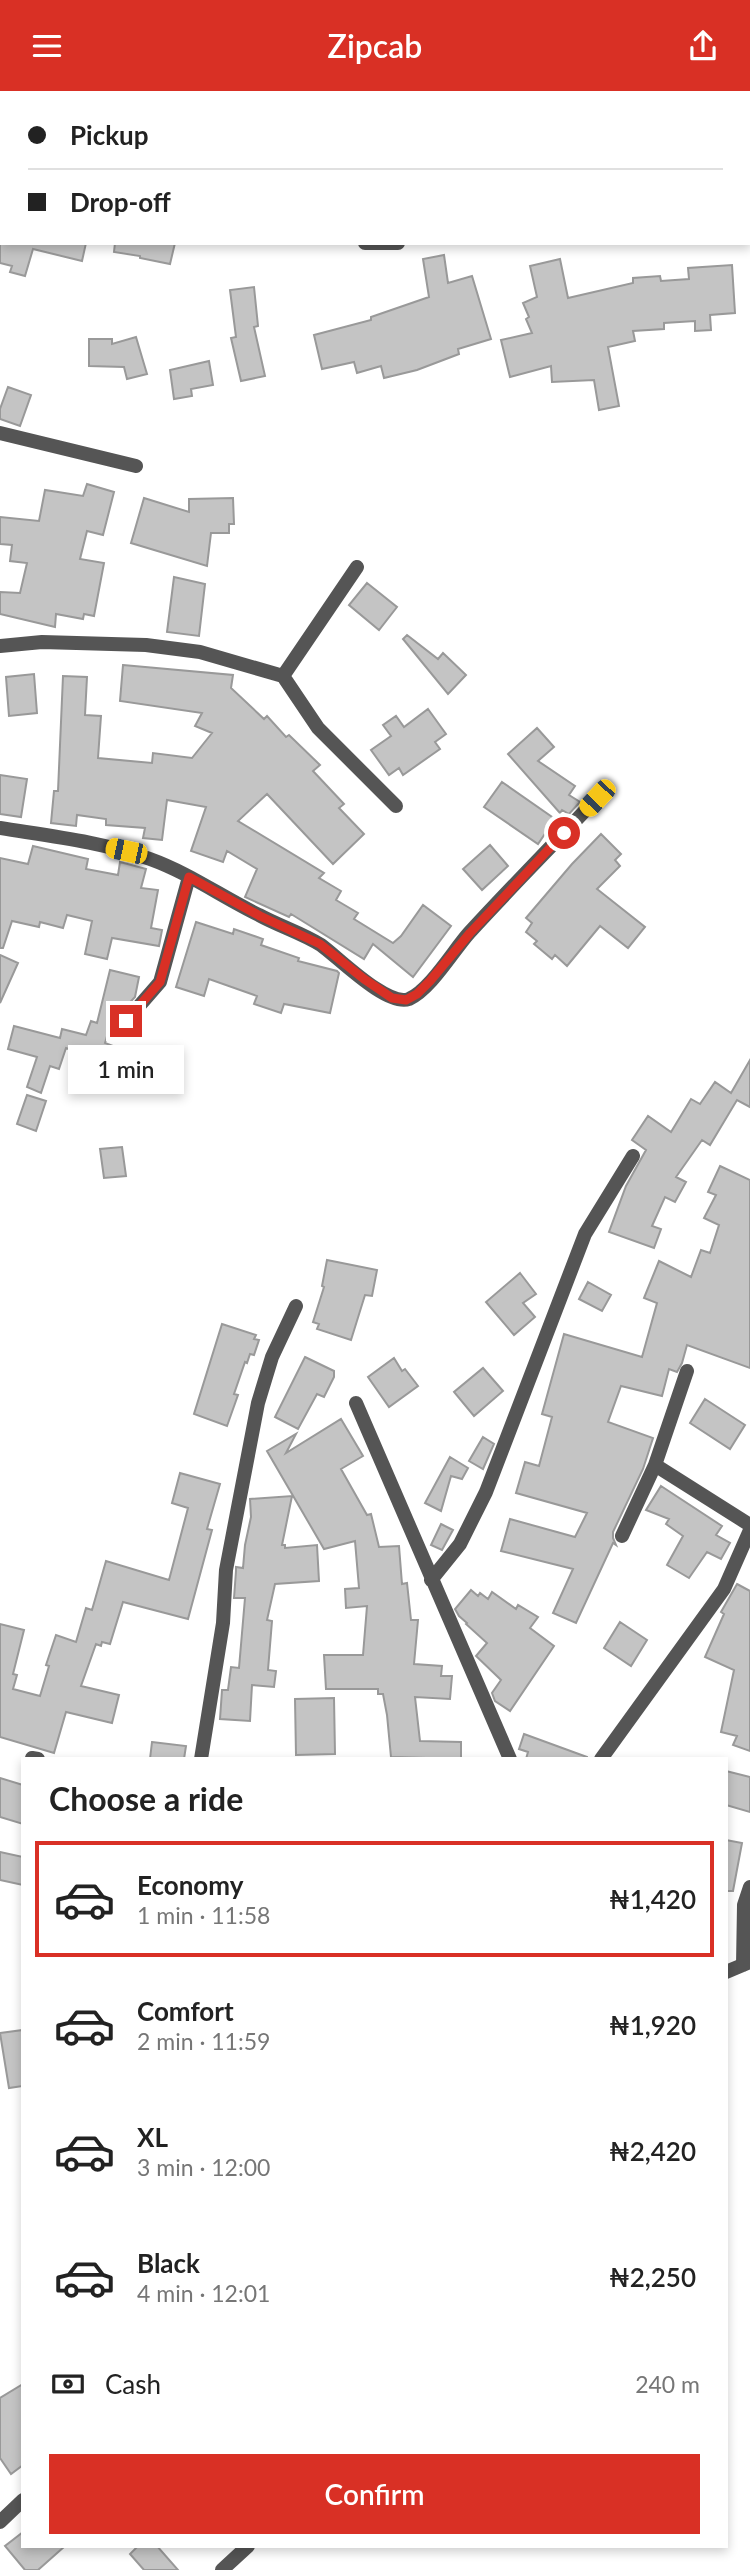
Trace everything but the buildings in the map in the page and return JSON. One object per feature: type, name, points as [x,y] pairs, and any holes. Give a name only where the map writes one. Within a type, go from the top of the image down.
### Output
[{"type":"street","points":[[0,433],[135,466]]},
{"type":"street","points":[[283,676],[357,567]]},
{"type":"street","points":[[0,646],[42,642],[146,645],[200,652],[283,676],[318,728],[396,806]]},
{"type":"street","points":[[0,828],[126,851],[152,860],[320,944],[392,998],[406,1000],[417,994],[430,981],[470,933],[597,798]]},
{"type":"street","points":[[126,1021],[160,982],[189,877]]},
{"type":"street","points":[[431,1580],[460,1544],[486,1492],[586,1234],[633,1156]]},
{"type":"street","points":[[201,1757],[223,1623],[226,1570],[258,1403],[272,1357],[296,1305]]},
{"type":"street","points":[[622,1536],[655,1465],[687,1371]]},
{"type":"street","points":[[356,1403],[509,1757]]},
{"type":"street","points":[[602,1757],[724,1589],[750,1528],[655,1465]]},
{"type":"street","points":[[728,1971],[746,1964],[744,1905],[750,1887]]},
{"type":"street","points":[[0,2522],[21,2502]]},
{"type":"street","points":[[222,2570],[246,2548]]},
{"type":"route","points":[[126,1021],[160,982],[189,877],[260,916],[320,944],[392,998],[406,1000],[417,994],[430,981],[470,933],[564,833]]}]
